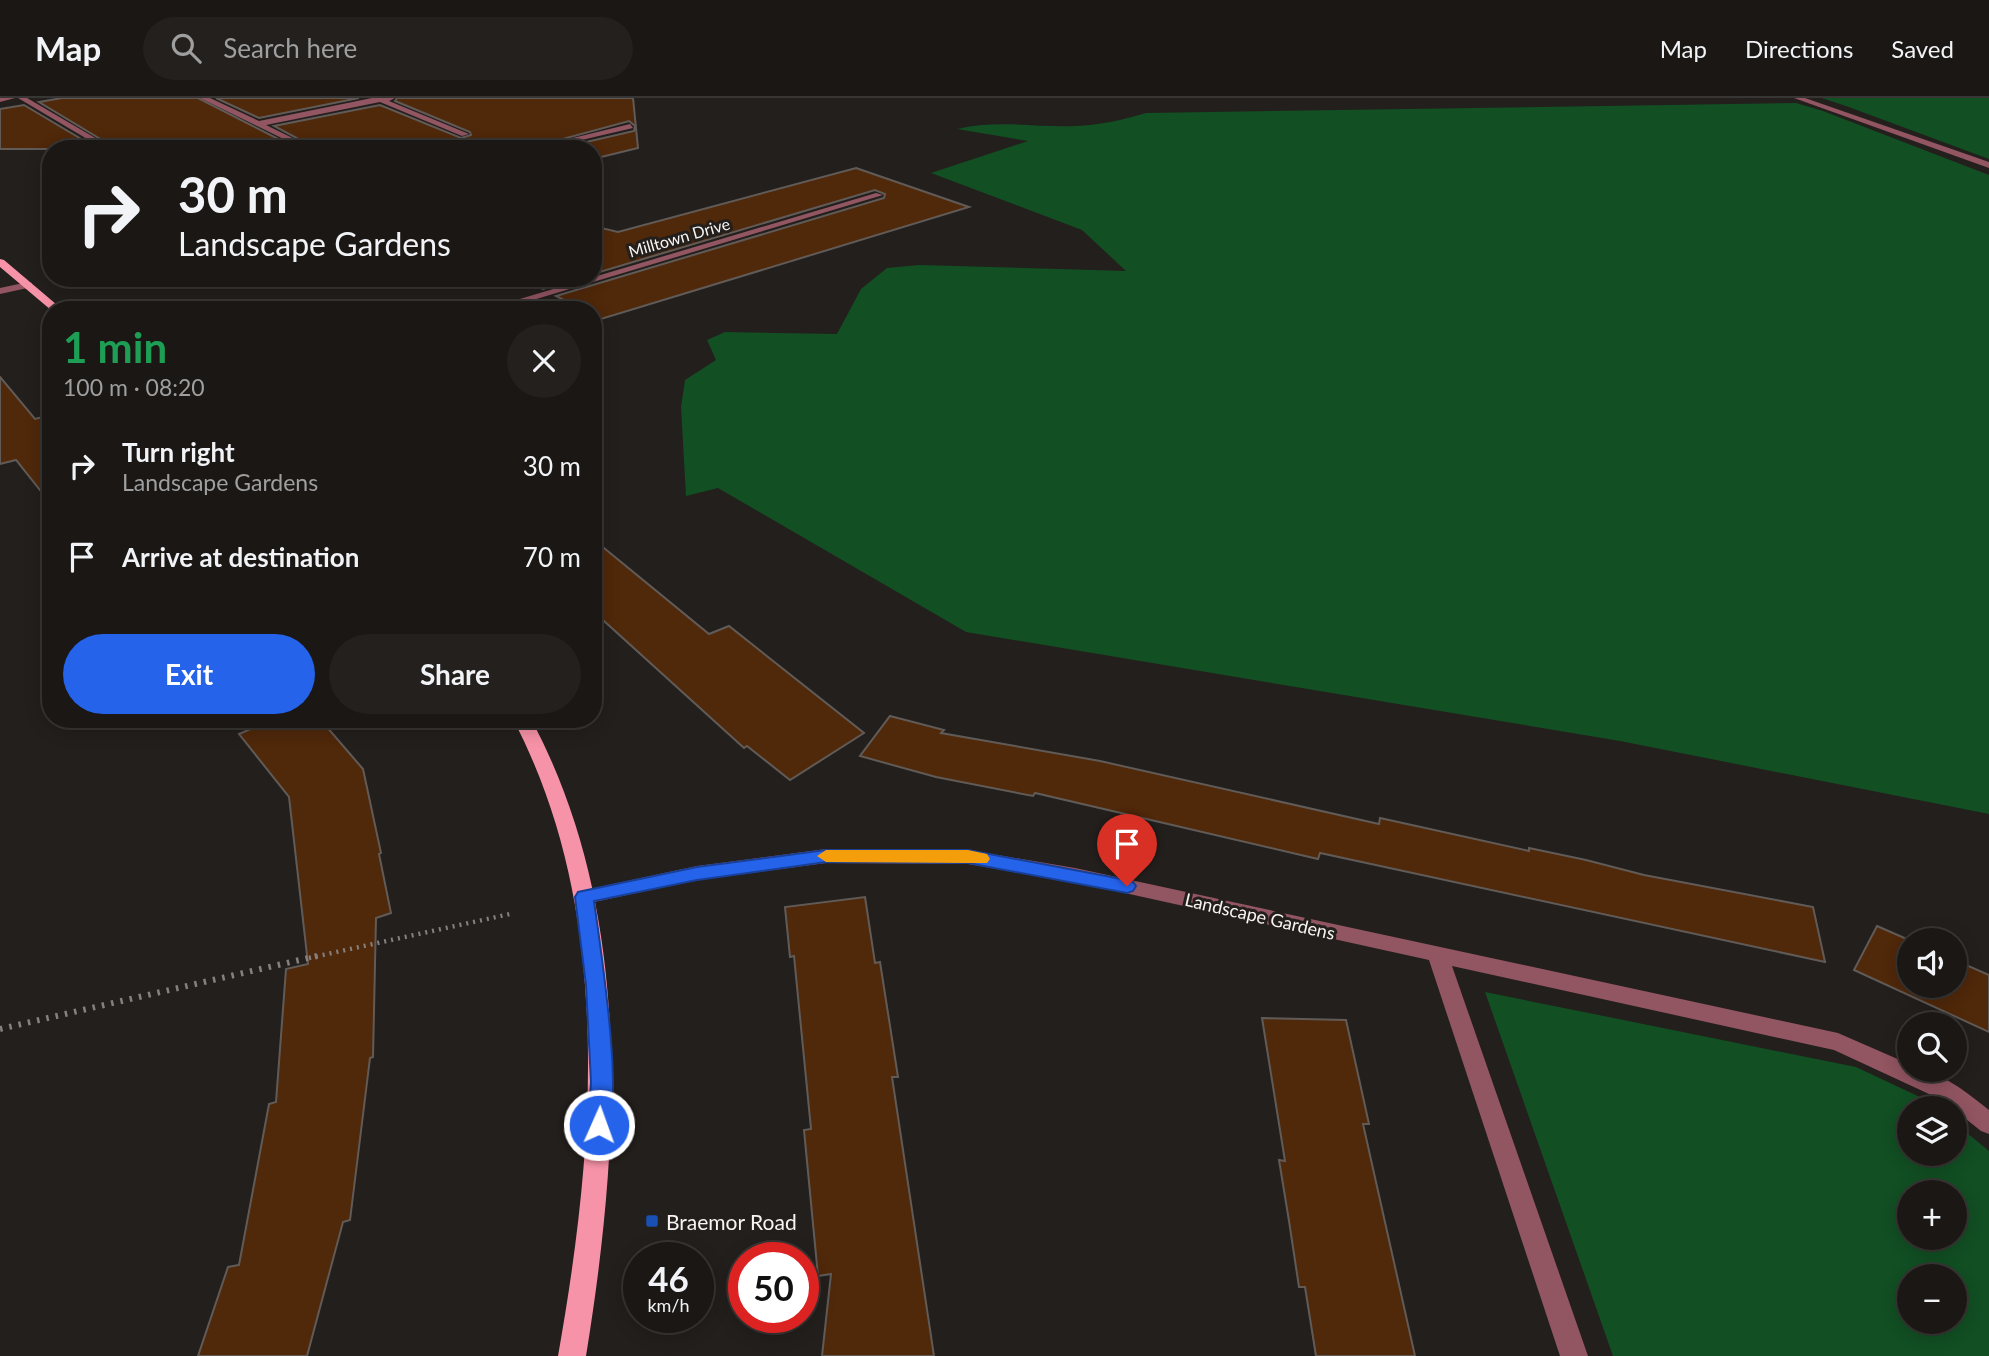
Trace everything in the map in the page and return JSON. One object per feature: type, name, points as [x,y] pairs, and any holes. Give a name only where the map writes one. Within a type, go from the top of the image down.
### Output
[{"type":"main road","points":[[0,262],[47,301]]},
{"type":"main road","points":[[526,728],[550,775],[584,897],[596,985],[601,1082],[598,1169],[589,1269],[572,1356]]},
{"type":"street","points":[[0,100],[11,98]]},
{"type":"street","points":[[22,98],[94,140]]},
{"type":"street","points":[[204,98],[292,140]]},
{"type":"street","points":[[1798,98],[1989,165]]},
{"type":"street","points":[[257,124],[383,99],[465,134]]},
{"type":"street","points":[[570,140],[630,126]]},
{"type":"street","name":"Milltown Drive","points":[[602,273],[879,195]]},
{"type":"street","points":[[0,291],[28,285]]},
{"type":"street","name":"Milltown Drive","points":[[515,301],[557,287]]},
{"type":"street","name":"Landscape Gardens","points":[[584,897],[697,873],[826,856],[968,856],[1075,875],[1838,1042],[1950,1093],[1989,1124]]},
{"type":"street","points":[[1437,955],[1574,1356]]},
{"type":"path","points":[[0,1029],[144,994],[510,914]]},
{"type":"green space","points":[[1822,98],[1989,98],[1989,159],[1846,106]]},
{"type":"green space","points":[[1796,103],[1989,175],[1989,814],[1620,741],[966,632],[718,488],[686,496],[681,407],[685,380],[716,360],[707,340],[725,332],[837,334],[861,289],[887,268],[919,265],[1126,271],[1082,230],[931,173],[1028,141],[957,129],[1016,124],[1085,125],[1146,113]]},
{"type":"green space","points":[[1485,992],[1856,1067],[1918,1096],[1897,1096],[1897,1166],[1967,1166],[1967,1133],[1989,1151],[1989,1356],[1613,1356]]},
{"type":"building","points":[[62,98],[198,98],[280,140],[102,140],[39,102]]},
{"type":"building","points":[[216,98],[359,98],[259,118]]},
{"type":"building","points":[[397,98],[633,98],[638,148],[602,157],[602,140],[595,140],[634,131],[635,126],[629,121],[559,140],[300,140],[274,126],[380,105],[461,138],[471,135],[470,132],[395,101]]},
{"type":"building","points":[[24,105],[83,140],[42,140],[42,149],[0,149],[0,109]]},
{"type":"building","points":[[856,168],[969,207],[602,319],[602,301],[566,301],[556,296],[586,287],[602,287],[602,282],[884,198],[885,194],[875,190],[602,271],[602,228],[618,232]]},
{"type":"building","points":[[0,377],[35,419],[42,417],[42,493],[16,460],[0,464]]},
{"type":"building","points":[[602,546],[709,634],[729,626],[864,733],[790,780],[747,746],[744,748],[602,619]]},
{"type":"building","points":[[890,716],[944,730],[941,733],[1100,761],[1379,824],[1380,818],[1529,851],[1529,848],[1586,860],[1644,875],[1813,907],[1825,962],[1320,853],[1318,859],[1035,793],[1033,796],[936,777],[860,756]]},
{"type":"building","points":[[253,728],[328,728],[363,769],[391,913],[376,918],[373,1057],[370,1058],[350,1220],[343,1222],[307,1356],[198,1356],[228,1267],[239,1265],[269,1104],[276,1102],[286,969],[308,964],[289,797],[239,734]]},
{"type":"building","points":[[865,897],[875,963],[880,962],[898,1077],[892,1077],[934,1356],[822,1356],[831,1274],[819,1276],[819,1242],[815,1242],[804,1130],[811,1129],[794,956],[790,957],[785,907]]},
{"type":"building","points":[[1877,926],[1897,935],[1897,990],[1854,970]]},
{"type":"building","points":[[1967,965],[1989,975],[1989,1032],[1967,1022],[1967,1012],[1945,1012],[1915,998],[1967,998]]},
{"type":"building","points":[[1262,1018],[1346,1020],[1369,1124],[1363,1124],[1415,1356],[1316,1356],[1305,1287],[1299,1287],[1279,1160],[1285,1161]]},
{"type":"slow traffic","points":[[826,856],[968,856],[981,859]]},
{"type":"place","name":"Braemor Road","points":[[652,1221]]},
{"type":"route","points":[[599,1125],[601,1082],[596,985],[584,897],[697,873],[826,856],[968,856],[1127,886]]}]
